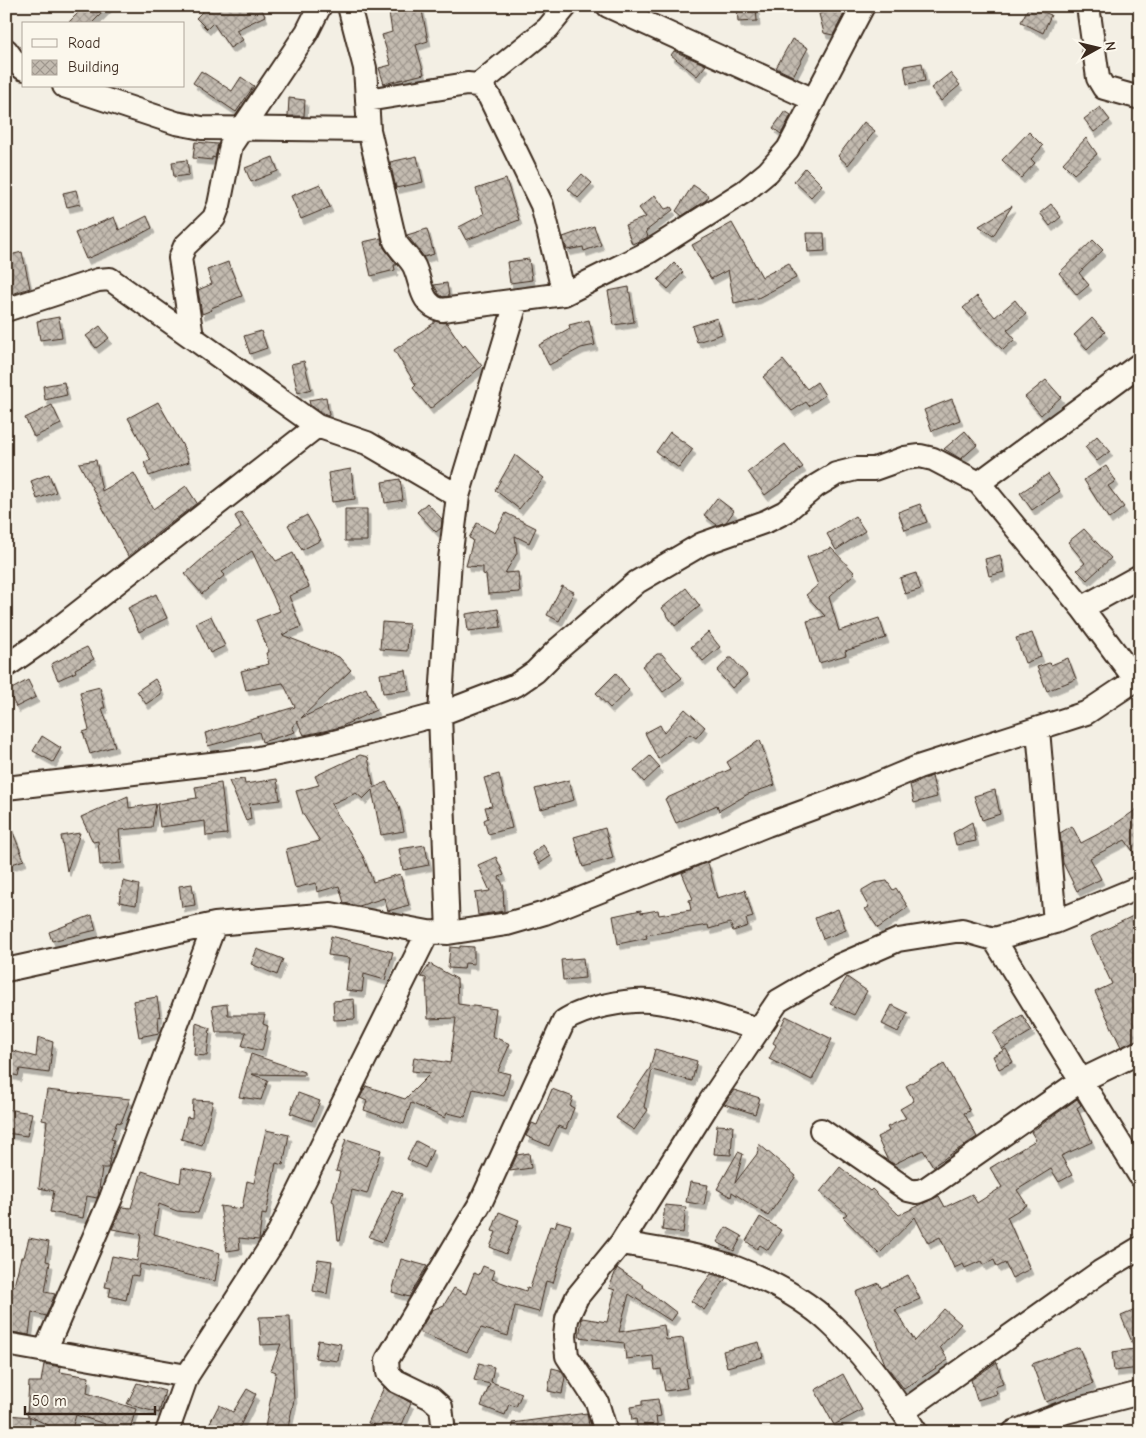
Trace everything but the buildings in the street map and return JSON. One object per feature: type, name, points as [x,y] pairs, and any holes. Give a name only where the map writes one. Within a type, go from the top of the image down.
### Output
[{"type":"street","points":[[192,337],[180,258],[185,246],[214,218],[219,205],[232,145],[307,32],[320,6]]},
{"type":"street","points":[[349,6],[365,68],[369,130],[395,241],[400,252],[413,265],[425,300],[432,308],[442,310],[564,294],[649,252],[744,191],[768,172],[788,148],[863,6]]},
{"type":"street","points":[[478,85],[548,28],[566,6]]},
{"type":"street","points":[[608,6],[814,100]]},
{"type":"street","points":[[1088,6],[1098,78],[1104,88],[1140,98]]},
{"type":"street","points":[[6,50],[14,61],[22,67]]},
{"type":"street","points":[[367,100],[467,84],[478,85],[489,96],[542,205],[564,294]]},
{"type":"street","points":[[70,88],[176,123],[202,128],[243,130],[369,130]]},
{"type":"street","points":[[6,310],[98,280],[110,279],[317,426],[367,444],[458,496]]},
{"type":"street","points":[[167,1432],[187,1376],[276,1238],[438,932],[440,714],[448,584],[458,496],[517,300]]},
{"type":"street","points":[[979,483],[1140,364]]},
{"type":"street","points":[[6,666],[41,642],[317,426]]},
{"type":"street","points":[[6,788],[254,759],[327,744],[440,714],[516,686],[535,672],[557,650],[637,582],[702,544],[768,521],[785,512],[816,486],[836,474],[856,469],[874,469],[906,458],[920,456],[933,459],[979,483],[1137,678],[1086,713],[918,767],[545,913],[507,924],[438,932],[331,914],[215,924],[6,970]]},
{"type":"street","points":[[1082,608],[1140,576]]},
{"type":"street","points":[[1038,730],[1055,922]]},
{"type":"street","points":[[606,1432],[597,1402],[567,1356],[565,1336],[567,1319],[578,1297],[621,1243],[758,1029],[778,1002],[795,989],[838,966],[898,940],[962,930],[994,939],[1055,922],[1140,888]]},
{"type":"street","points":[[45,1351],[111,1198],[215,924]]},
{"type":"street","points":[[994,939],[1140,1176]]},
{"type":"street","points":[[444,1432],[441,1408],[431,1398],[396,1381],[388,1373],[387,1360],[481,1202],[564,1021],[575,1013],[617,1004],[648,1001],[758,1029]]},
{"type":"street","points":[[821,1130],[908,1190],[917,1192],[927,1188],[1080,1081],[1140,1052]]},
{"type":"street","points":[[621,1243],[694,1257],[735,1268],[775,1286],[804,1303],[831,1324],[873,1370],[916,1432]]},
{"type":"street","points":[[903,1412],[1100,1272],[1140,1248]]},
{"type":"street","points":[[6,1344],[187,1376]]},
{"type":"street","points":[[1014,1432],[1066,1412],[1140,1393]]}]
